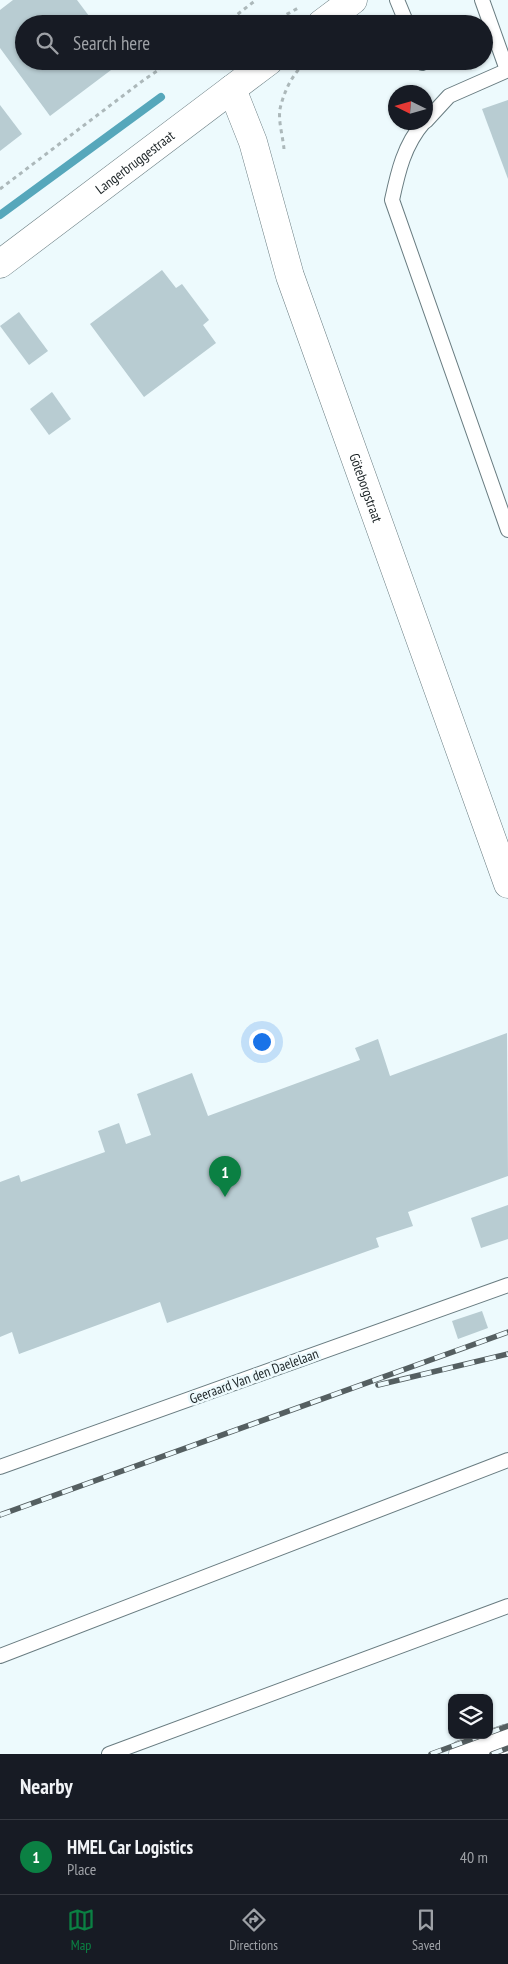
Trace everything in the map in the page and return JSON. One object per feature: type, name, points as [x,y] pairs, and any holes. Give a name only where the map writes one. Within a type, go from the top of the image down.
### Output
[{"type":"street","points":[[333,15],[353,0]]},
{"type":"street","name":"Langerbruggestraat","points":[[0,264],[257,70]]},
{"type":"street","name":"Göteborgstraat","points":[[232,89],[253,142],[290,276],[508,884]]},
{"type":"street","points":[[463,1754],[508,1738]]},
{"type":"lane","points":[[398,0],[404,15]]},
{"type":"lane","points":[[482,0],[488,15]]},
{"type":"lane","points":[[433,113],[449,96],[508,70],[493,30]]},
{"type":"lane","points":[[418,130],[399,166],[392,200],[508,530]]},
{"type":"lane","name":"Geeraard Van den Daelelaan","points":[[0,1467],[508,1285]]},
{"type":"lane","points":[[0,1656],[508,1460]]},
{"type":"lane","points":[[109,1754],[508,1606]]},
{"type":"path","points":[[237,15],[256,0]]},
{"type":"path","points":[[286,15],[300,7],[306,0]]},
{"type":"path","points":[[0,189],[159,70]]},
{"type":"building","points":[[13,0],[77,0],[88,15],[15,15],[15,68],[0,48],[0,10]]},
{"type":"building","points":[[16,70],[111,70],[50,116]]},
{"type":"building","points":[[508,100],[508,179],[482,109]]},
{"type":"building","points":[[0,105],[22,134],[0,151]]},
{"type":"building","points":[[162,270],[176,288],[182,284],[209,320],[203,325],[216,343],[144,397],[90,324]]},
{"type":"building","points":[[19,312],[48,351],[29,365],[0,326]]},
{"type":"building","points":[[52,392],[71,419],[49,435],[30,409]]},
{"type":"building","points":[[507,1033],[508,1176],[408,1212],[413,1226],[376,1238],[379,1247],[167,1323],[160,1302],[19,1354],[12,1332],[0,1337],[0,1182],[19,1175],[21,1182],[105,1152],[98,1131],[119,1123],[126,1144],[151,1135],[137,1094],[192,1073],[208,1116],[360,1060],[355,1048],[378,1039],[390,1076]]},
{"type":"building","points":[[508,1205],[508,1239],[481,1248],[471,1218]]},
{"type":"building","points":[[482,1311],[488,1328],[458,1339],[452,1321]]},
{"type":"waterway","points":[[0,215],[161,97]]},
{"type":"railway","points":[[0,1515],[508,1332]]},
{"type":"railway","points":[[378,1385],[508,1354]]},
{"type":"railway","points":[[493,1732],[508,1726]]},
{"type":"railway","points":[[431,1754],[472,1739]]},
{"type":"railway","points":[[492,1754],[508,1748]]},
{"type":"place","name":"HMEL Car Logistics","points":[[225,1197]]}]
